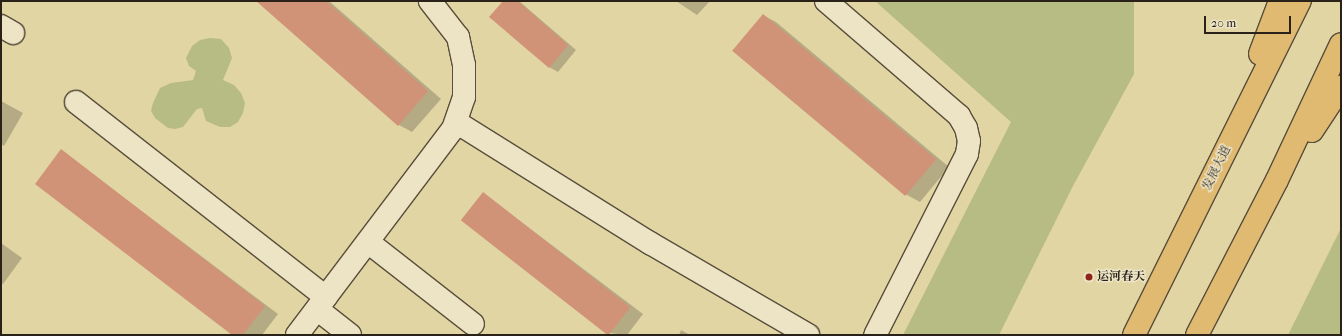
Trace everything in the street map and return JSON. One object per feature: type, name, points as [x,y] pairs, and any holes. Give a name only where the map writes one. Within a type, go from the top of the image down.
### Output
[{"type":"main road","points":[[1210,182],[1280,1]]},
{"type":"main road","name":"发展大道","points":[[1134,335],[1300,1]]},
{"type":"main road","points":[[1198,335],[1341,44]]},
{"type":"main road","points":[[1261,209],[1341,87]]},
{"type":"lane","points":[[297,335],[453,130],[464,97],[462,58],[458,37],[430,1]]},
{"type":"lane","points":[[826,1],[958,116],[966,128],[969,141],[967,154],[874,335]]},
{"type":"lane","points":[[76,102],[322,303],[350,335]]},
{"type":"lane","points":[[456,122],[650,243],[808,335]]},
{"type":"lane","points":[[368,242],[473,324]]},
{"type":"green space","points":[[875,1],[1134,1],[1134,74],[1073,186],[999,335],[903,335],[1011,122]]},
{"type":"green space","points":[[210,38],[221,39],[229,48],[232,58],[223,80],[234,85],[241,93],[245,103],[243,113],[238,122],[230,127],[220,127],[206,121],[202,108],[197,109],[183,127],[175,129],[168,128],[155,118],[151,111],[160,88],[171,83],[193,80],[196,71],[189,66],[186,58],[192,46],[200,40]]},
{"type":"green space","points":[[1341,228],[1341,335],[1288,335]]},
{"type":"building","points":[[256,1],[326,1],[428,91],[398,126]]},
{"type":"building","points":[[503,1],[518,1],[568,45],[549,68],[489,17]]},
{"type":"building","points":[[763,14],[936,159],[905,196],[732,51]]},
{"type":"building","points":[[61,149],[265,306],[243,335],[232,335],[35,184]]},
{"type":"building","points":[[483,192],[630,307],[608,335],[461,220]]},
{"type":"place","name":"运河春天","points":[[1089,277]]}]
